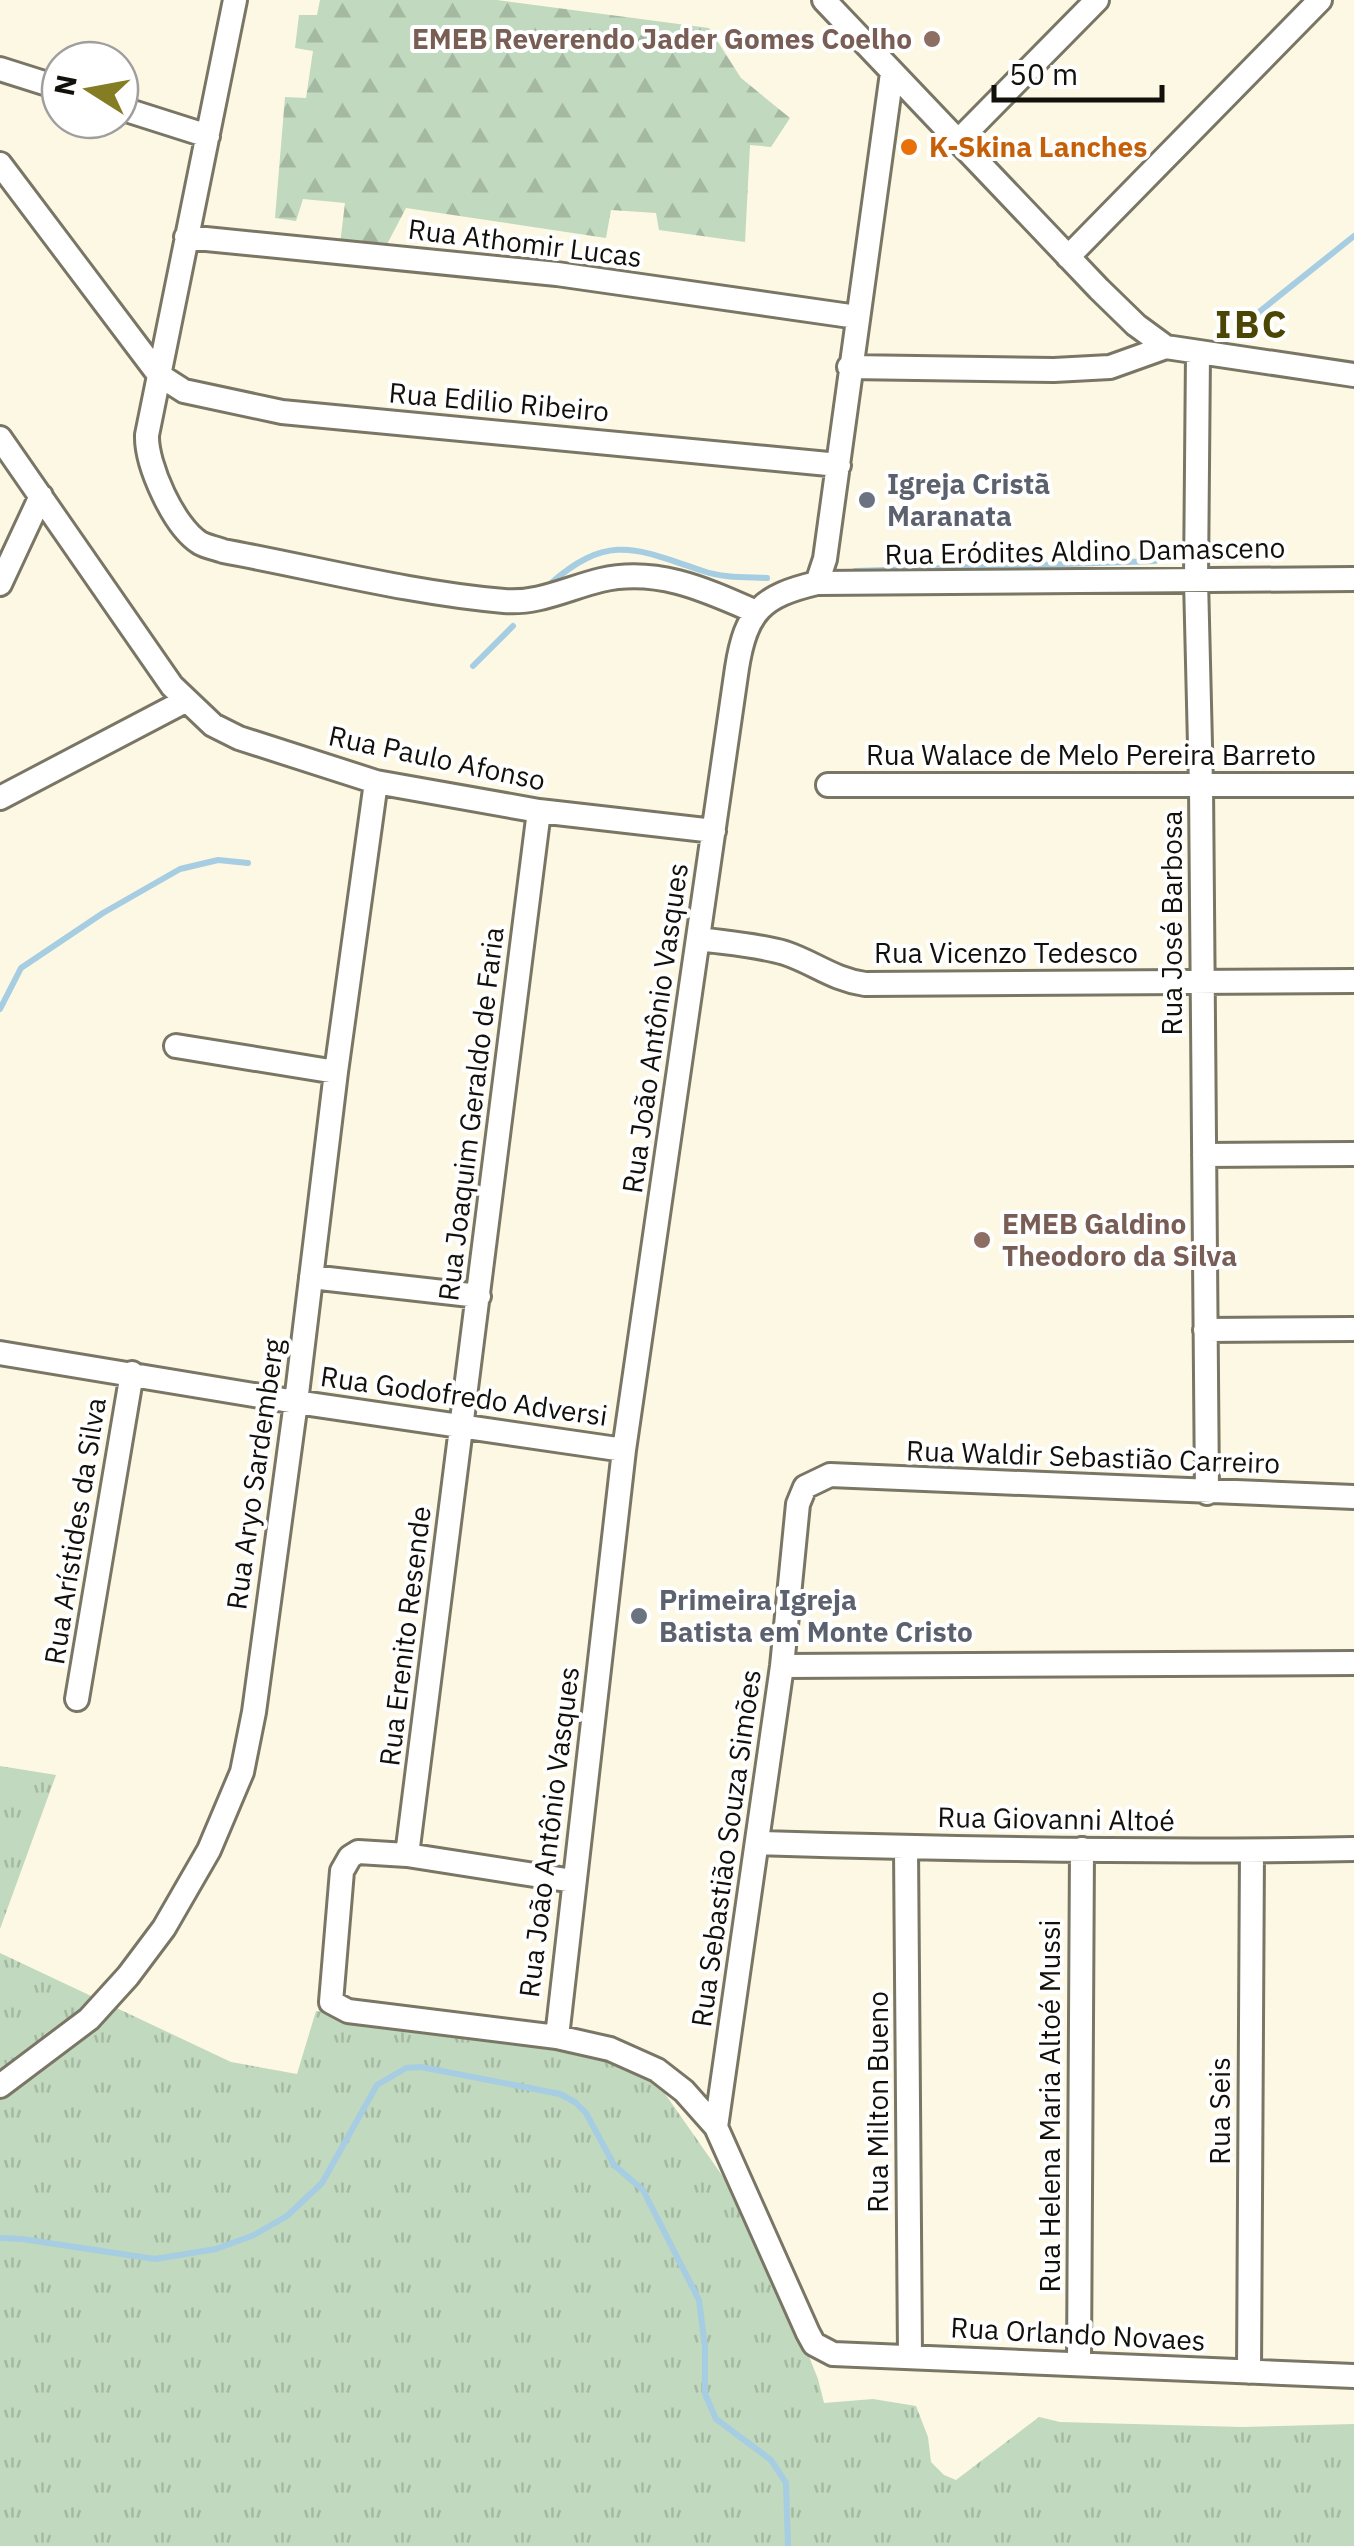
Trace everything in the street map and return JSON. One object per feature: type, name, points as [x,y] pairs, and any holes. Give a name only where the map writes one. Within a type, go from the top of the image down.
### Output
[{"type":"street","points":[[235,0],[159,375],[147,448],[154,474],[186,531],[201,543],[224,551],[502,601],[525,602],[604,579],[656,577],[702,588],[756,612],[781,592],[817,584],[832,522],[856,317],[892,73]]},
{"type":"street","points":[[824,0],[1068,257],[1166,348]]},
{"type":"street","points":[[958,140],[1097,0]]},
{"type":"street","points":[[1068,257],[1320,0]]},
{"type":"street","points":[[0,69],[40,82]]},
{"type":"street","points":[[140,114],[208,136]]},
{"type":"street","points":[[0,164],[159,375]]},
{"type":"street","name":"Rua Athomir Lucas","points":[[186,237],[556,274],[856,317]]},
{"type":"street","points":[[850,367],[1110,367],[1166,348],[1354,374]]},
{"type":"street","name":"Rua José Barbosa","points":[[1198,353],[1196,580],[1207,1492]]},
{"type":"street","name":"Rua Edilio Ribeiro","points":[[159,375],[184,391],[282,412],[839,465]]},
{"type":"street","name":"Rua Paulo Afonso","points":[[0,438],[149,654],[185,701],[213,725],[239,738],[376,782],[540,811],[714,831]]},
{"type":"street","points":[[0,584],[41,496]]},
{"type":"street","name":"Rua Eródites Aldino Damasceno","points":[[817,584],[1354,578]]},
{"type":"street","name":"Rua João Antônio Vasques","points":[[557,2037],[624,1450],[740,651],[756,612]]},
{"type":"street","points":[[0,798],[185,701]]},
{"type":"street","name":"Rua Aryo Sardemberg","points":[[0,2086],[89,2019],[128,1976],[164,1928],[209,1850],[242,1772],[254,1712],[296,1402],[376,782]]},
{"type":"street","name":"Rua Walace de Melo Pereira Barreto","points":[[828,785],[1354,786]]},
{"type":"street","name":"Rua Joaquim Geraldo de Faria","points":[[462,1425],[540,811]]},
{"type":"street","name":"Rua Vicenzo Tedesco","points":[[699,939],[780,951],[840,980],[865,984],[1354,980]]},
{"type":"street","points":[[176,1046],[336,1072]]},
{"type":"street","points":[[1204,1155],[1354,1154]]},
{"type":"street","points":[[311,1277],[479,1296]]},
{"type":"street","points":[[1206,1330],[1354,1330]]},
{"type":"street","name":"Rua Godofredo Adversi","points":[[1,1361],[132,1373],[296,1402],[624,1450]]},
{"type":"street","name":"Rua Arístides da Silva","points":[[78,1699],[132,1373]]},
{"type":"street","name":"Rua Erenito Resende","points":[[406,1855],[462,1425]]},
{"type":"street","name":"Rua Waldir Sebastião Carreiro","points":[[830,1475],[1354,1497]]},
{"type":"street","name":"Rua Sebastião Souza Simões","points":[[716,2127],[782,1666],[798,1504],[805,1487],[830,1475]]},
{"type":"street","points":[[782,1666],[1354,1663]]},
{"type":"street","name":"Rua Giovanni Altoé","points":[[758,1843],[1252,1851],[1354,1848]]},
{"type":"street","name":"Rua Milton Bueno","points":[[906,1848],[910,2356]]},
{"type":"street","name":"Rua Helena Maria Altoé Mussi","points":[[1080,2364],[1082,1849]]},
{"type":"street","name":"Rua Seis","points":[[1248,2372],[1252,1851]]},
{"type":"street","points":[[573,1880],[406,1855],[358,1852],[342,1871],[331,2002],[348,2011],[557,2037],[610,2050],[657,2070],[684,2091],[716,2127]]},
{"type":"street","name":"Rua Orlando Novaes","points":[[716,2127],[808,2333],[822,2350],[833,2354],[1354,2376]]},
{"type":"green space","points":[[320,0],[497,0],[709,28],[741,78],[790,118],[771,147],[750,145],[745,242],[659,230],[656,213],[611,210],[606,238],[406,208],[384,250],[340,244],[345,203],[303,199],[296,221],[275,218],[285,97],[306,98],[313,51],[295,48],[299,15],[317,15]]},
{"type":"green space","points":[[0,1766],[56,1775],[0,1929]]},
{"type":"green space","points":[[0,1953],[231,2062],[297,2074],[316,2011],[533,2037],[584,2049],[654,2078],[756,2224],[824,2403],[873,2399],[916,2406],[928,2437],[931,2462],[956,2480],[1039,2417],[1060,2422],[1242,2427],[1354,2424],[1354,2546],[0,2546]]},
{"type":"waterway","points":[[1244,324],[1354,236]]},
{"type":"waterway","points":[[550,584],[590,557],[624,550],[660,556],[718,575],[767,578]]},
{"type":"waterway","points":[[855,571],[1155,561]]},
{"type":"waterway","points":[[473,666],[513,626]]},
{"type":"waterway","points":[[0,1009],[21,968],[103,913],[180,869],[218,860],[248,863]]},
{"type":"waterway","points":[[0,2238],[155,2259],[216,2249],[254,2235],[287,2216],[322,2183],[377,2085],[406,2068],[421,2067],[560,2094],[586,2113],[614,2165],[643,2190],[699,2300],[705,2394],[716,2419],[771,2460],[786,2483],[788,2546]]},
{"type":"place","name":"EMEB Reverendo Jader Gomes Coelho","points":[[932,39]]},
{"type":"place","name":"K-Skina Lanches","points":[[909,147]]},
{"type":"place","name":"Igreja Cristã Maranata","points":[[867,500]]},
{"type":"place","name":"EMEB Galdino Theodoro da Silva","points":[[982,1240]]},
{"type":"place","name":"Primeira Igreja Batista em Monte Cristo","points":[[639,1616]]},
{"type":"district","name":"IBC","points":[[1252,325]]}]
